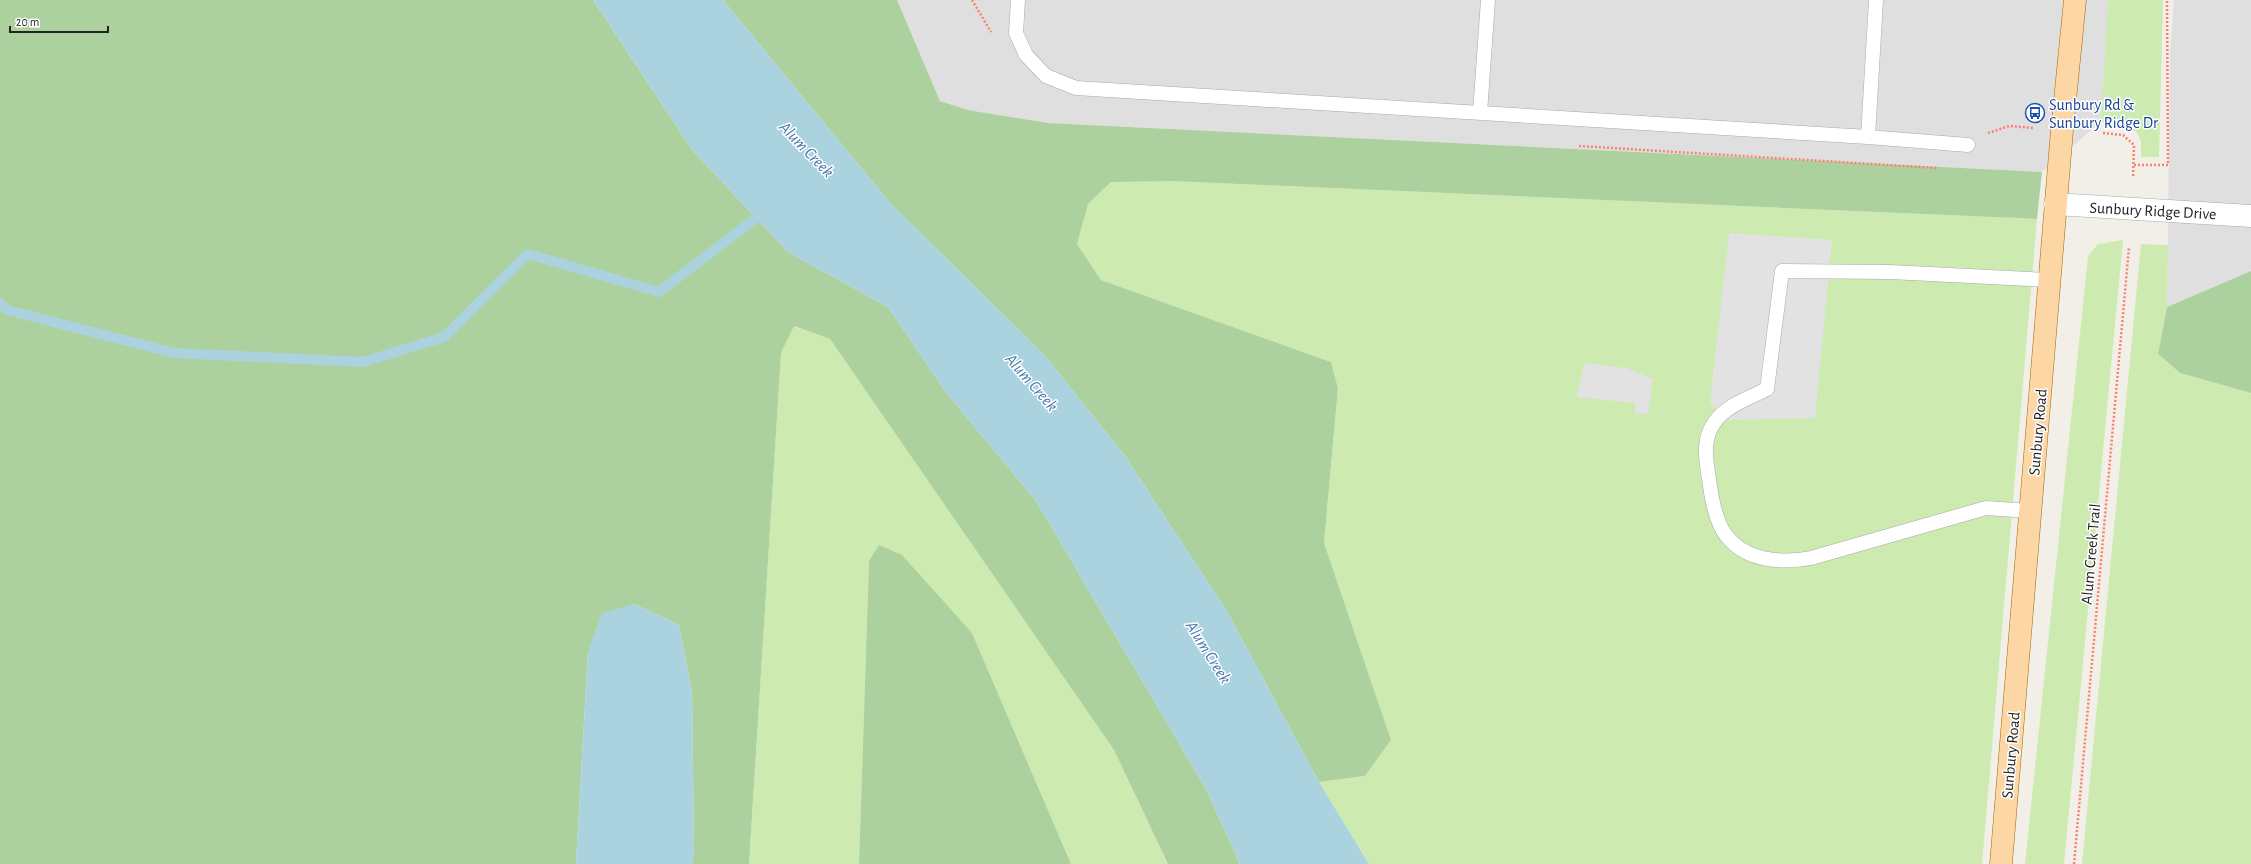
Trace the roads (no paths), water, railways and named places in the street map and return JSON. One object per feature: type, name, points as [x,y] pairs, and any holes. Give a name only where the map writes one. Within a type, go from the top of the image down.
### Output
[{"type":"main road","name":"Sunbury Road","points":[[2001,864],[2049,280],[2075,0]]},
{"type":"street","name":"Sunbury Ridge Drive","points":[[2056,204],[2251,216]]},
{"type":"lane","points":[[1018,0],[1016,33],[1026,55],[1046,76],[1076,88],[1868,137],[1968,145]]},
{"type":"lane","points":[[1480,113],[1488,0]]},
{"type":"lane","points":[[1868,137],[1876,0]]},
{"type":"lane","points":[[2030,511],[1986,508],[1830,554],[1797,561],[1776,562],[1751,554],[1730,539],[1722,530],[1711,496],[1705,455],[1706,444],[1714,422],[1729,409],[1767,389],[1782,271],[1890,272],[2049,280]]},
{"type":"water","name":"Alum Creek","points":[[593,0],[723,0],[890,203],[1045,356],[1125,456],[1226,610],[1319,782],[1369,864],[1240,864],[1206,789],[1036,501],[945,391],[888,307],[788,252],[693,151]]},
{"type":"water","points":[[634,604],[679,625],[692,692],[694,849],[692,864],[576,864],[588,651],[602,613]]},
{"type":"waterway","points":[[0,303],[7,310],[174,353],[363,362],[444,337],[528,254],[659,292],[756,218]]},
{"type":"place","name":"Sunbury Rd & Sunbury Ridge Dr","points":[[2035,113]]}]
